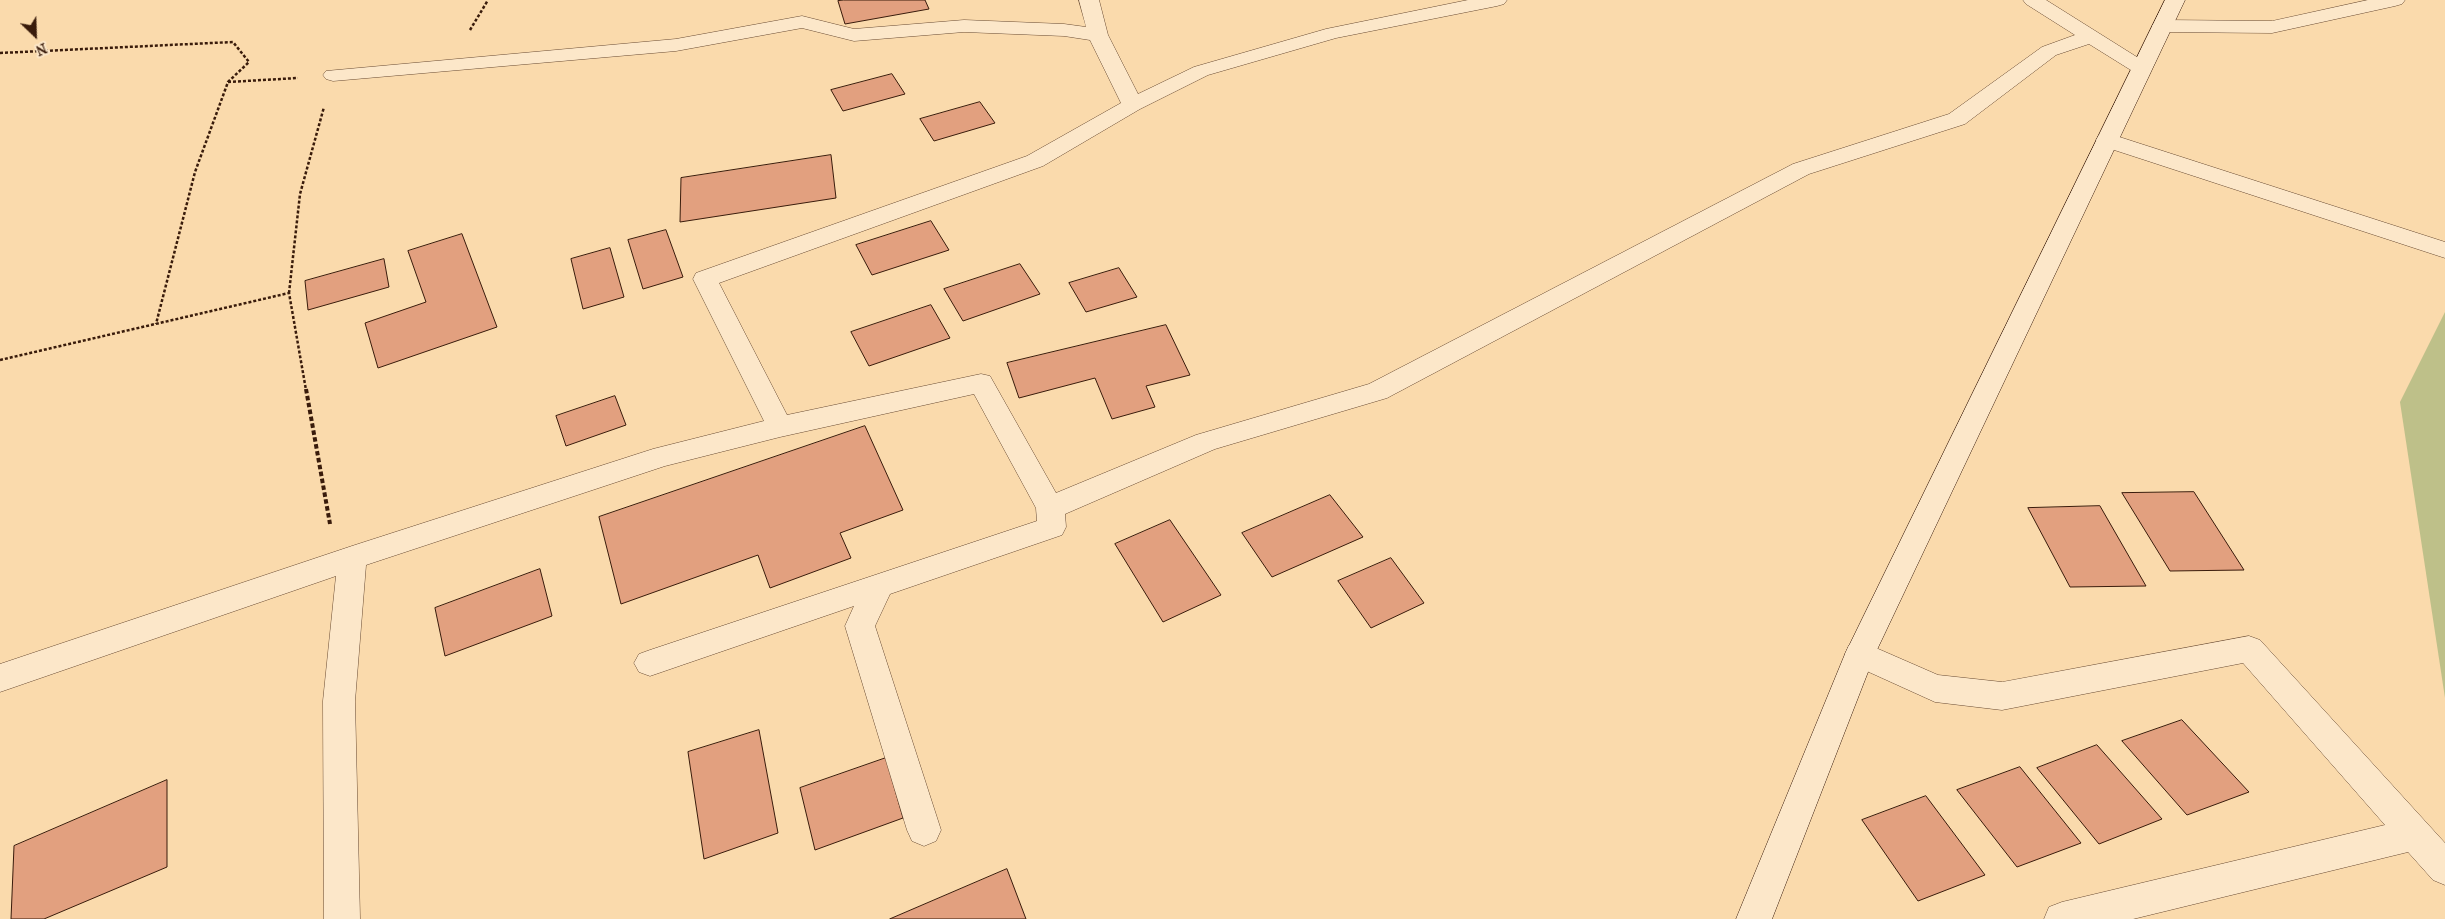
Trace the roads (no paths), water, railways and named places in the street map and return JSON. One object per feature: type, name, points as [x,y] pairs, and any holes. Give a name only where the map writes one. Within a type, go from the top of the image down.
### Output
[{"type":"street","points":[[1089,0],[1098,35],[1132,105]]},
{"type":"street","points":[[780,427],[705,279],[1036,162],[1132,105],[1201,71],[1333,33],[1497,0]]},
{"type":"street","points":[[2032,0],[2141,68]]},
{"type":"street","points":[[1754,919],[1860,654],[2175,0]]},
{"type":"street","points":[[2162,26],[2272,27],[2395,0]]},
{"type":"street","points":[[333,75],[676,45],[802,22],[854,35],[964,26],[1064,30],[1098,35]]},
{"type":"street","points":[[1050,508],[1206,442],[1378,391],[1802,169],[1957,119],[2049,51],[2090,37]]},
{"type":"street","points":[[2107,140],[2445,250]]},
{"type":"street","points":[[0,678],[344,560],[663,456],[780,427],[980,384],[1050,508],[1052,527],[650,663]]},
{"type":"street","points":[[342,919],[339,700],[344,560]]},
{"type":"street","points":[[880,585],[860,626],[924,830]]},
{"type":"street","points":[[1860,654],[1934,688],[2002,696],[2248,649],[2445,868]]},
{"type":"street","points":[[2062,919],[2415,834]]}]
